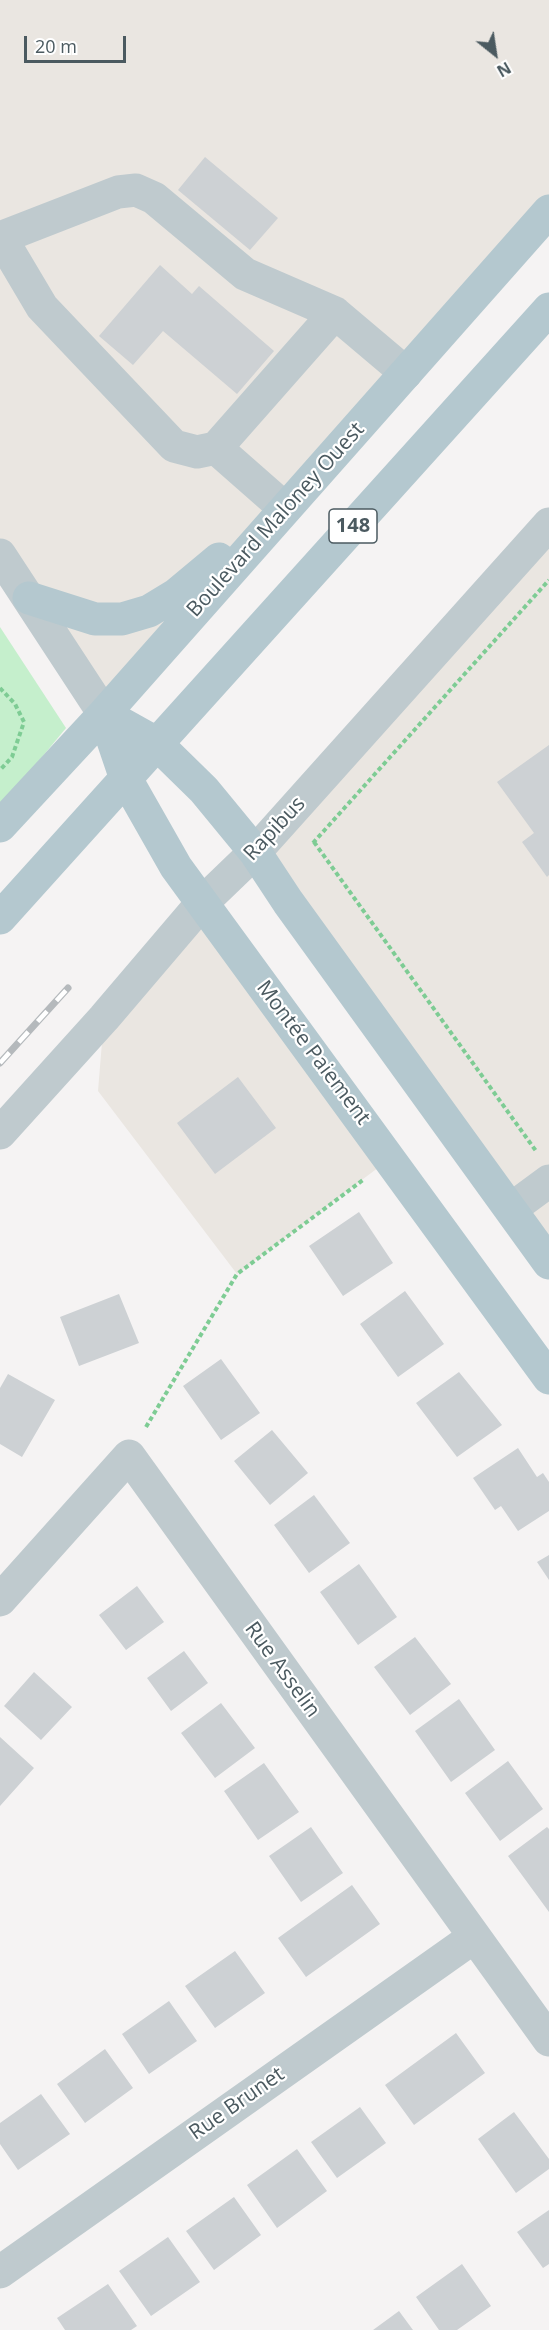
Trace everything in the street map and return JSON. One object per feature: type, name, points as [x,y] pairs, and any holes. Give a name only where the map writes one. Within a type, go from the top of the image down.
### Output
[{"type":"main road","name":"Boulevard Maloney Ouest","points":[[0,826],[104,714],[293,497],[549,211]]},
{"type":"main road","name":"148","points":[[0,918],[549,309]]},
{"type":"main road","points":[[29,597],[95,619],[122,619],[149,611],[177,594],[293,497]]},
{"type":"main road","name":"Montée Paiement","points":[[104,714],[156,743],[204,790],[255,852],[288,902],[549,1263]]},
{"type":"main road","name":"Montée Paiement","points":[[104,714],[126,779],[159,841],[549,1378]]},
{"type":"street","points":[[335,313],[216,448],[197,452],[174,446],[42,308],[0,238],[118,192],[136,190],[154,198],[244,274],[335,313],[406,373]]},
{"type":"street","points":[[216,448],[293,497]]},
{"type":"street","name":"Rapibus","points":[[0,1133],[105,1018],[202,903],[255,852],[549,524]]},
{"type":"street","name":"Montée Paiement","points":[[0,555],[104,714]]},
{"type":"street","points":[[511,1209],[546,1171]]},
{"type":"street","points":[[0,1600],[129,1456]]},
{"type":"street","name":"Rue Asselin","points":[[129,1456],[549,2040]]},
{"type":"street","name":"Rue Brunet","points":[[0,2271],[474,1936]]},
{"type":"path","points":[[307,848],[549,580]]},
{"type":"path","points":[[0,688],[15,704],[24,722],[12,757],[0,770]]},
{"type":"path","points":[[314,842],[546,1171]]},
{"type":"path","points":[[129,1456],[237,1274],[391,1158]]},
{"type":"shaded area","points":[[0,0],[549,0],[549,211],[104,714],[0,555]]},
{"type":"shaded area","points":[[549,524],[549,1263],[255,852]]},
{"type":"shaded area","points":[[202,903],[391,1158],[237,1274],[98,1091],[104,1018]]},
{"type":"green space","points":[[0,627],[66,728],[0,808]]},
{"type":"building","points":[[205,157],[278,218],[250,250],[178,190]]},
{"type":"building","points":[[160,265],[192,294],[199,286],[274,351],[237,394],[163,331],[133,365],[99,336]]},
{"type":"building","points":[[549,745],[549,875],[547,877],[522,842],[534,833],[497,782]]},
{"type":"building","points":[[238,1077],[276,1128],[215,1174],[177,1123]]},
{"type":"building","points":[[359,1212],[393,1263],[343,1296],[309,1246]]},
{"type":"building","points":[[405,1291],[444,1344],[398,1377],[360,1324]]},
{"type":"building","points":[[119,1294],[139,1343],[79,1366],[60,1317]]},
{"type":"building","points":[[221,1359],[260,1413],[221,1440],[183,1386]]},
{"type":"building","points":[[459,1372],[502,1425],[457,1457],[416,1403]]},
{"type":"building","points":[[8,1374],[55,1400],[22,1457],[0,1444],[0,1388]]},
{"type":"building","points":[[272,1430],[308,1473],[270,1505],[234,1461]]},
{"type":"building","points":[[518,1448],[537,1477],[543,1473],[549,1482],[549,1511],[518,1531],[501,1506],[495,1510],[473,1478]]},
{"type":"building","points":[[314,1495],[350,1543],[309,1573],[274,1525]]},
{"type":"building","points":[[549,1555],[549,1580],[537,1562]]},
{"type":"building","points":[[359,1564],[397,1617],[358,1645],[320,1592]]},
{"type":"building","points":[[137,1586],[164,1622],[126,1650],[99,1615]]},
{"type":"building","points":[[415,1637],[451,1684],[410,1715],[374,1667]]},
{"type":"building","points":[[184,1651],[208,1683],[171,1711],[147,1678]]},
{"type":"building","points":[[34,1672],[72,1707],[41,1740],[4,1706]]},
{"type":"building","points":[[459,1699],[495,1750],[451,1782],[415,1731]]},
{"type":"building","points":[[221,1703],[255,1748],[215,1778],[181,1733]]},
{"type":"building","points":[[0,1737],[34,1768],[0,1806]]},
{"type":"building","points":[[508,1761],[543,1809],[500,1841],[465,1793]]},
{"type":"building","points":[[264,1763],[299,1812],[258,1840],[224,1791]]},
{"type":"building","points":[[311,1827],[343,1873],[301,1902],[269,1856]]},
{"type":"building","points":[[547,1827],[549,1829],[549,1912],[508,1856]]},
{"type":"building","points":[[352,1885],[380,1924],[306,1977],[278,1938]]},
{"type":"building","points":[[235,1951],[265,1993],[215,2028],[185,1986]]},
{"type":"building","points":[[169,2001],[197,2041],[149,2074],[122,2034]]},
{"type":"building","points":[[456,2033],[485,2073],[414,2125],[385,2085]]},
{"type":"building","points":[[105,2049],[133,2088],[85,2123],[57,2084]]},
{"type":"building","points":[[41,2094],[70,2134],[18,2170],[0,2144],[0,2123]]},
{"type":"building","points":[[360,2107],[386,2143],[337,2178],[311,2142]]},
{"type":"building","points":[[514,2112],[549,2159],[549,2169],[516,2193],[478,2139]]},
{"type":"building","points":[[297,2149],[327,2191],[277,2228],[247,2185]]},
{"type":"building","points":[[234,2197],[261,2235],[214,2270],[186,2231]]},
{"type":"building","points":[[549,2210],[549,2264],[543,2268],[517,2232]]},
{"type":"building","points":[[168,2237],[200,2282],[151,2316],[119,2271]]},
{"type":"building","points":[[462,2264],[491,2306],[457,2330],[439,2330],[416,2297]]},
{"type":"building","points":[[108,2284],[137,2326],[131,2330],[65,2330],[57,2318]]},
{"type":"building","points":[[399,2311],[413,2330],[373,2330]]},
{"type":"railway","points":[[0,1063],[68,988]]}]
